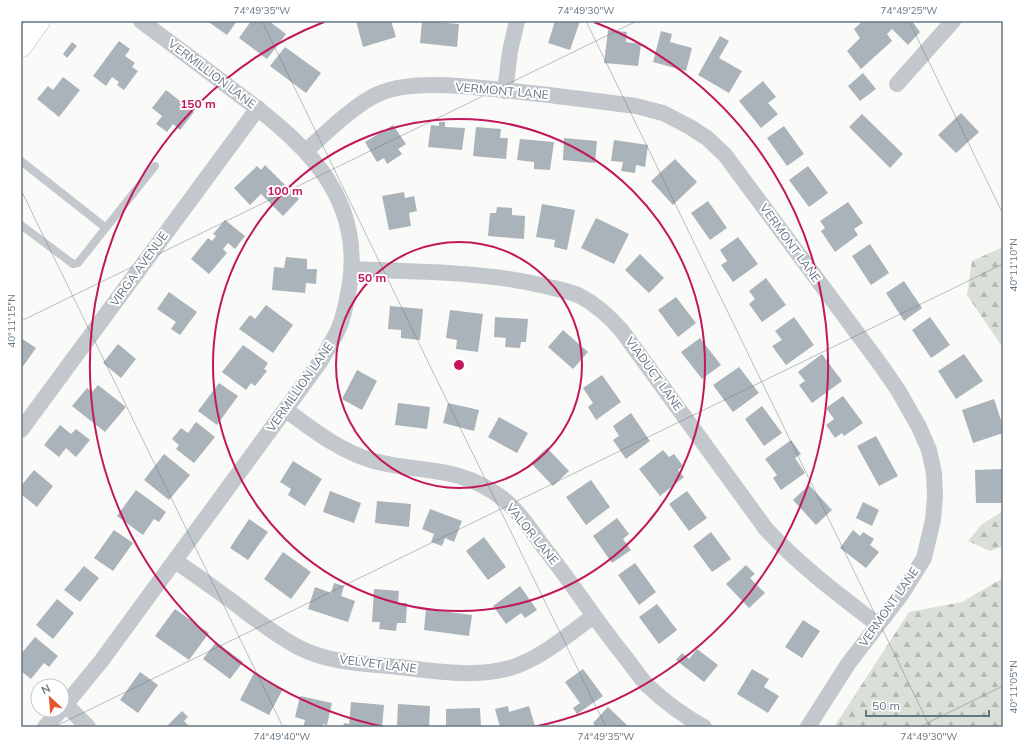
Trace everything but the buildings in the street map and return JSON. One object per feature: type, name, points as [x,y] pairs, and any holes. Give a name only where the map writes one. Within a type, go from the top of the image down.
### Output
[{"type":"main road","points":[[21,46],[39,21]]},
{"type":"street","name":"VERMILLION LANE","points":[[70,699],[102,660],[320,362],[338,330],[346,307],[352,269],[352,252],[344,213],[336,192],[325,174],[306,151],[288,133],[258,108],[141,21]]},
{"type":"street","points":[[505,90],[510,51],[517,21]]},
{"type":"street","points":[[897,84],[953,21]]},
{"type":"street","name":"VERMONT LANE","points":[[306,151],[335,125],[372,97],[389,91],[416,86],[454,86],[505,90],[636,106],[663,113],[690,126],[707,138],[725,156],[776,222],[898,390],[919,427],[929,450],[934,472],[935,496],[933,520],[924,558],[901,595],[848,664],[808,727]]},
{"type":"street","name":"VIRGA AVENUE","points":[[21,430],[258,108]]},
{"type":"street","name":"VIADUCT LANE","points":[[352,269],[460,275],[530,282],[567,291],[580,296],[601,309],[622,331],[635,348],[766,529],[815,577],[878,625]]},
{"type":"street","name":"VALOR LANE","points":[[286,410],[329,440],[353,453],[387,464],[441,470],[464,477],[484,486],[503,499],[516,511],[648,686],[668,704],[704,727]]},
{"type":"street","name":"VELVET LANE","points":[[175,561],[267,629],[299,648],[319,655],[359,663],[448,672],[493,672],[528,661],[548,649],[594,616]]},
{"type":"street","points":[[70,713],[88,727]]},
{"type":"street","name":"VERMILLION LANE","points":[[45,727],[54,718]]},
{"type":"lane","points":[[21,161],[106,228]]},
{"type":"lane","points":[[21,226],[73,264],[78,263],[155,166]]},
{"type":"green space","points":[[1003,247],[1003,348],[967,295],[972,261]]},
{"type":"green space","points":[[1003,511],[1003,546],[990,551],[968,541],[981,525]]},
{"type":"green space","points":[[1003,578],[1003,727],[834,727],[909,612],[962,602]]}]
